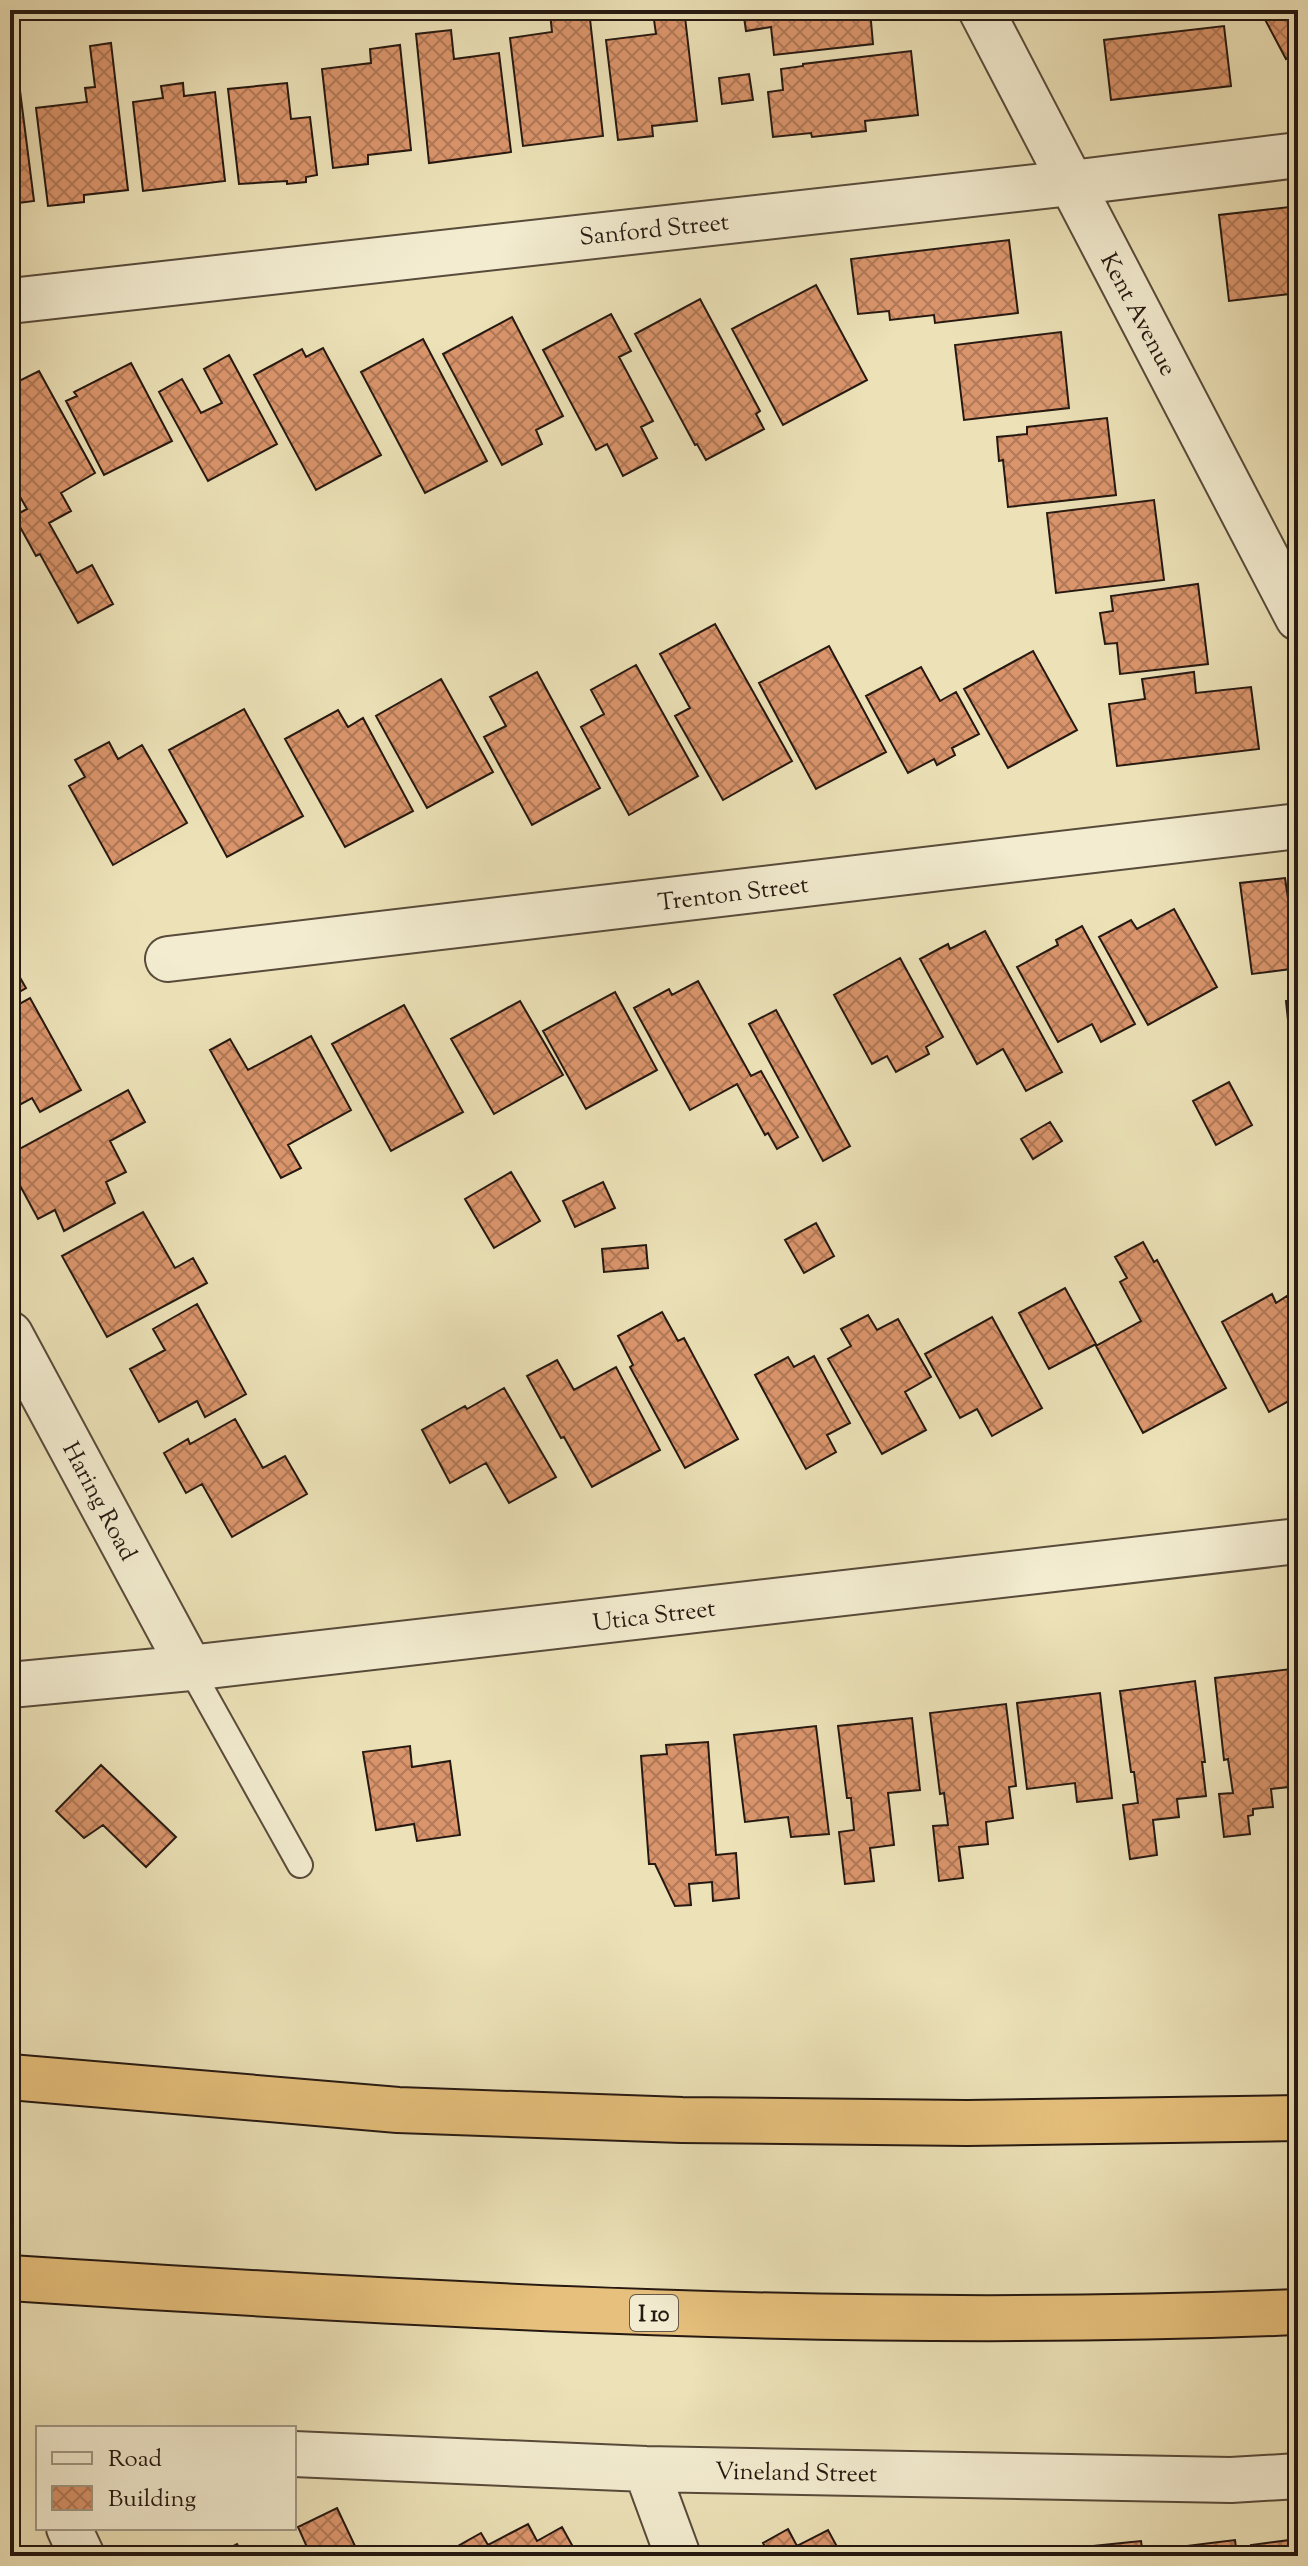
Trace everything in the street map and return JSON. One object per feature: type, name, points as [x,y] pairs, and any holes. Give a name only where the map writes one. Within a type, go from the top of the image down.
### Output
[{"type":"highway","points":[[10,2077],[398,2110],[666,2120],[967,2123],[1298,2118]]},
{"type":"highway","name":"I 10","points":[[10,2278],[432,2305],[704,2315],[974,2319],[1298,2312]]},
{"type":"street","name":"Kent Avenue","points":[[981,10],[1298,618]]},
{"type":"street","name":"Sanford Street","points":[[10,301],[1298,155]]},
{"type":"street","name":"Trenton Street","points":[[168,959],[1298,826]]},
{"type":"street","name":"Haring Road","points":[[10,1334],[190,1668]]},
{"type":"street","name":"Utica Street","points":[[10,1685],[190,1668],[1298,1541]]},
{"type":"street","name":"Vineland Street","points":[[296,2454],[646,2469],[1231,2480],[1298,2476]]},
{"type":"street","points":[[646,2469],[678,2556]]},
{"type":"street","points":[[70,2530],[82,2556]]},
{"type":"lane","points":[[190,1668],[300,1865]]},
{"type":"building","points":[[589,10],[603,136],[523,146],[510,38],[552,32],[550,13]]},
{"type":"building","points":[[743,10],[870,10],[873,44],[774,55],[771,27],[746,31]]},
{"type":"building","points":[[1080,10],[1149,10],[1081,18]]},
{"type":"building","points":[[1260,10],[1298,10],[1298,52],[1286,59]]},
{"type":"building","points":[[685,17],[697,121],[652,126],[653,136],[618,140],[606,40],[656,34],[654,20]]},
{"type":"building","points":[[1224,26],[1231,86],[1111,100],[1104,40]]},
{"type":"building","points":[[451,30],[454,59],[499,53],[511,152],[429,163],[416,34]]},
{"type":"building","points":[[111,43],[128,190],[84,195],[84,202],[48,206],[36,108],[87,102],[85,88],[95,87],[90,46]]},
{"type":"building","points":[[400,45],[411,150],[368,155],[368,164],[333,168],[322,69],[371,63],[370,49]]},
{"type":"building","points":[[911,51],[918,115],[865,121],[866,131],[812,137],[811,133],[773,137],[768,92],[783,90],[781,69]]},
{"type":"building","points":[[749,74],[753,100],[722,104],[719,78]]},
{"type":"building","points":[[18,75],[34,201],[10,204],[10,76]]},
{"type":"building","points":[[183,83],[184,96],[215,92],[225,181],[143,191],[133,102],[163,98],[161,86]]},
{"type":"building","points":[[287,83],[291,119],[310,117],[317,175],[306,177],[306,182],[239,184],[228,89]]},
{"type":"building","points":[[1298,206],[1298,293],[1229,301],[1219,215]]},
{"type":"building","points":[[1009,240],[1018,313],[935,323],[934,315],[890,320],[889,311],[858,314],[851,259]]},
{"type":"building","points":[[816,285],[867,380],[783,425],[732,329]]},
{"type":"building","points":[[700,299],[760,411],[756,414],[764,429],[706,460],[635,334]]},
{"type":"building","points":[[611,314],[631,351],[619,357],[653,421],[641,427],[657,458],[623,476],[607,444],[596,450],[543,350]]},
{"type":"building","points":[[512,317],[563,416],[536,430],[542,444],[502,465],[443,354]]},
{"type":"building","points":[[1061,332],[1069,408],[964,420],[955,345]]},
{"type":"building","points":[[423,339],[487,461],[425,493],[361,372]]},
{"type":"building","points":[[323,348],[381,455],[316,490],[254,375],[302,349],[306,357]]},
{"type":"building","points":[[229,355],[277,444],[208,481],[159,392],[182,379],[201,413],[222,403],[204,369]]},
{"type":"building","points":[[131,363],[172,441],[104,475],[66,401],[77,396],[74,392]]},
{"type":"building","points":[[39,371],[95,473],[61,493],[71,511],[49,523],[77,573],[92,565],[113,604],[78,623],[40,554],[36,556],[14,516],[27,509],[10,479],[11,385]]},
{"type":"building","points":[[1107,418],[1116,495],[1008,507],[997,437],[1027,434],[1027,427]]},
{"type":"building","points":[[1154,500],[1164,580],[1056,593],[1047,513]]},
{"type":"building","points":[[1198,584],[1208,664],[1120,674],[1117,643],[1105,644],[1100,613],[1113,611],[1111,596]]},
{"type":"building","points":[[715,624],[792,761],[723,800],[675,716],[690,708],[660,654]]},
{"type":"building","points":[[829,646],[886,752],[816,789],[759,683]]},
{"type":"building","points":[[1033,651],[1077,730],[1008,768],[964,689]]},
{"type":"building","points":[[636,665],[698,776],[629,815],[581,727],[604,714],[591,690]]},
{"type":"building","points":[[921,667],[940,701],[956,692],[979,734],[952,748],[955,755],[937,765],[934,759],[908,773],[866,696]]},
{"type":"building","points":[[537,672],[600,788],[532,825],[484,737],[506,726],[490,697]]},
{"type":"building","points":[[1194,672],[1196,693],[1251,687],[1259,749],[1117,766],[1109,704],[1145,699],[1142,679]]},
{"type":"building","points":[[441,679],[493,772],[427,808],[376,716]]},
{"type":"building","points":[[244,709],[303,816],[227,857],[169,750]]},
{"type":"building","points":[[338,710],[348,727],[363,718],[413,811],[345,847],[285,739]]},
{"type":"building","points":[[109,742],[118,759],[142,745],[187,823],[113,865],[69,786],[85,777],[75,760]]},
{"type":"building","points":[[1285,878],[1289,905],[1298,904],[1298,968],[1252,974],[1240,883]]},
{"type":"building","points":[[1174,909],[1217,987],[1148,1025],[1099,937],[1131,920],[1137,929]]},
{"type":"building","points":[[1082,926],[1135,1024],[1101,1042],[1092,1024],[1058,1042],[1017,967],[1058,945],[1056,940]]},
{"type":"building","points":[[985,931],[1062,1072],[1026,1091],[1003,1049],[977,1064],[920,959],[948,944],[950,949]]},
{"type":"building","points":[[900,958],[943,1037],[926,1047],[929,1054],[896,1072],[887,1056],[872,1064],[834,995]]},
{"type":"building","points":[[10,960],[26,988],[10,997]]},
{"type":"building","points":[[698,981],[751,1076],[761,1071],[798,1137],[777,1149],[768,1133],[765,1135],[737,1084],[690,1110],[634,1008],[669,989],[672,995]]},
{"type":"building","points":[[615,992],[657,1070],[586,1109],[543,1031]]},
{"type":"building","points":[[30,998],[81,1090],[40,1112],[32,1098],[10,1110],[10,1009]]},
{"type":"building","points":[[1298,999],[1298,1038],[1290,1039],[1286,1001]]},
{"type":"building","points":[[520,1001],[563,1075],[494,1114],[451,1039]]},
{"type":"building","points":[[404,1005],[463,1112],[391,1151],[332,1044]]},
{"type":"building","points":[[776,1010],[850,1146],[823,1161],[749,1024]]},
{"type":"building","points":[[311,1036],[351,1110],[288,1145],[301,1168],[281,1178],[210,1050],[230,1039],[248,1070]]},
{"type":"building","points":[[1229,1082],[1252,1125],[1216,1145],[1193,1101]]},
{"type":"building","points":[[128,1090],[145,1122],[110,1141],[126,1172],[106,1182],[115,1203],[64,1231],[55,1210],[38,1219],[10,1167],[10,1154]]},
{"type":"building","points":[[1050,1122],[1062,1141],[1033,1159],[1021,1139]]},
{"type":"building","points":[[511,1172],[540,1221],[494,1248],[465,1199]]},
{"type":"building","points":[[603,1182],[615,1208],[575,1227],[563,1201]]},
{"type":"building","points":[[143,1212],[175,1268],[193,1258],[207,1283],[107,1337],[62,1256]]},
{"type":"building","points":[[816,1223],[834,1256],[804,1273],[785,1240]]},
{"type":"building","points":[[1143,1242],[1154,1262],[1157,1260],[1226,1388],[1143,1433],[1096,1346],[1141,1321],[1120,1282],[1127,1278],[1115,1257]]},
{"type":"building","points":[[646,1245],[648,1268],[604,1272],[602,1249]]},
{"type":"building","points":[[1065,1288],[1096,1344],[1049,1369],[1019,1313]]},
{"type":"building","points":[[1272,1294],[1276,1303],[1287,1296],[1298,1316],[1298,1396],[1269,1412],[1222,1322]]},
{"type":"building","points":[[197,1304],[246,1394],[205,1417],[197,1401],[159,1422],[130,1369],[165,1350],[153,1329]]},
{"type":"building","points":[[662,1312],[678,1341],[684,1338],[738,1439],[685,1468],[630,1367],[633,1365],[618,1336]]},
{"type":"building","points":[[868,1315],[877,1330],[898,1319],[931,1377],[905,1392],[926,1430],[882,1454],[828,1359],[851,1346],[841,1329]]},
{"type":"building","points":[[992,1317],[1042,1408],[992,1436],[977,1409],[960,1418],[925,1354]]},
{"type":"building","points":[[814,1356],[850,1423],[827,1435],[836,1452],[806,1469],[755,1375],[788,1357],[794,1367]]},
{"type":"building","points":[[557,1360],[574,1390],[616,1367],[660,1450],[592,1487],[527,1376]]},
{"type":"building","points":[[504,1388],[556,1477],[509,1503],[486,1463],[450,1483],[422,1430]]},
{"type":"building","points":[[235,1419],[263,1468],[285,1456],[307,1494],[232,1537],[202,1484],[186,1493],[164,1453],[188,1439],[190,1444]]},
{"type":"building","points":[[1291,1669],[1298,1733],[1298,1786],[1271,1789],[1273,1807],[1253,1809],[1253,1815],[1248,1816],[1250,1834],[1224,1837],[1219,1794],[1233,1793],[1228,1759],[1224,1760],[1215,1678]]},
{"type":"building","points":[[1195,1681],[1206,1796],[1177,1799],[1179,1817],[1153,1820],[1157,1855],[1130,1859],[1123,1805],[1138,1803],[1120,1691]]},
{"type":"building","points":[[1100,1693],[1112,1798],[1077,1802],[1075,1783],[1027,1789],[1017,1703]]},
{"type":"building","points":[[1006,1704],[1016,1786],[1009,1787],[1013,1818],[986,1822],[988,1844],[959,1847],[963,1878],[939,1881],[933,1826],[948,1825],[944,1793],[940,1794],[930,1713]]},
{"type":"building","points":[[912,1718],[920,1790],[888,1793],[894,1845],[870,1848],[874,1881],[845,1884],[839,1832],[854,1830],[838,1726]]},
{"type":"building","points":[[816,1726],[829,1834],[791,1837],[788,1817],[745,1822],[734,1735]]},
{"type":"building","points":[[708,1742],[716,1855],[736,1853],[739,1898],[713,1901],[712,1882],[689,1884],[691,1905],[675,1906],[655,1864],[649,1864],[641,1756],[667,1754],[666,1745]]},
{"type":"building","points":[[410,1746],[412,1767],[450,1761],[460,1835],[417,1841],[414,1824],[376,1830],[363,1752]]},
{"type":"building","points":[[101,1765],[176,1837],[146,1867],[103,1825],[84,1838],[56,1811]]},
{"type":"building","points":[[337,2508],[355,2546],[334,2556],[311,2556],[298,2527]]},
{"type":"building","points":[[528,2524],[537,2541],[562,2527],[578,2556],[452,2556],[449,2551],[481,2533],[488,2545]]},
{"type":"building","points":[[788,2529],[797,2546],[828,2530],[842,2556],[770,2556],[763,2543]]},
{"type":"building","points":[[1298,2539],[1298,2556],[1253,2556],[1251,2545]]},
{"type":"building","points":[[1235,2540],[1237,2556],[1155,2556],[1154,2550]]},
{"type":"building","points":[[1141,2541],[1143,2556],[1066,2556],[1065,2549]]},
{"type":"building","points":[[237,2544],[244,2556],[215,2556]]}]
